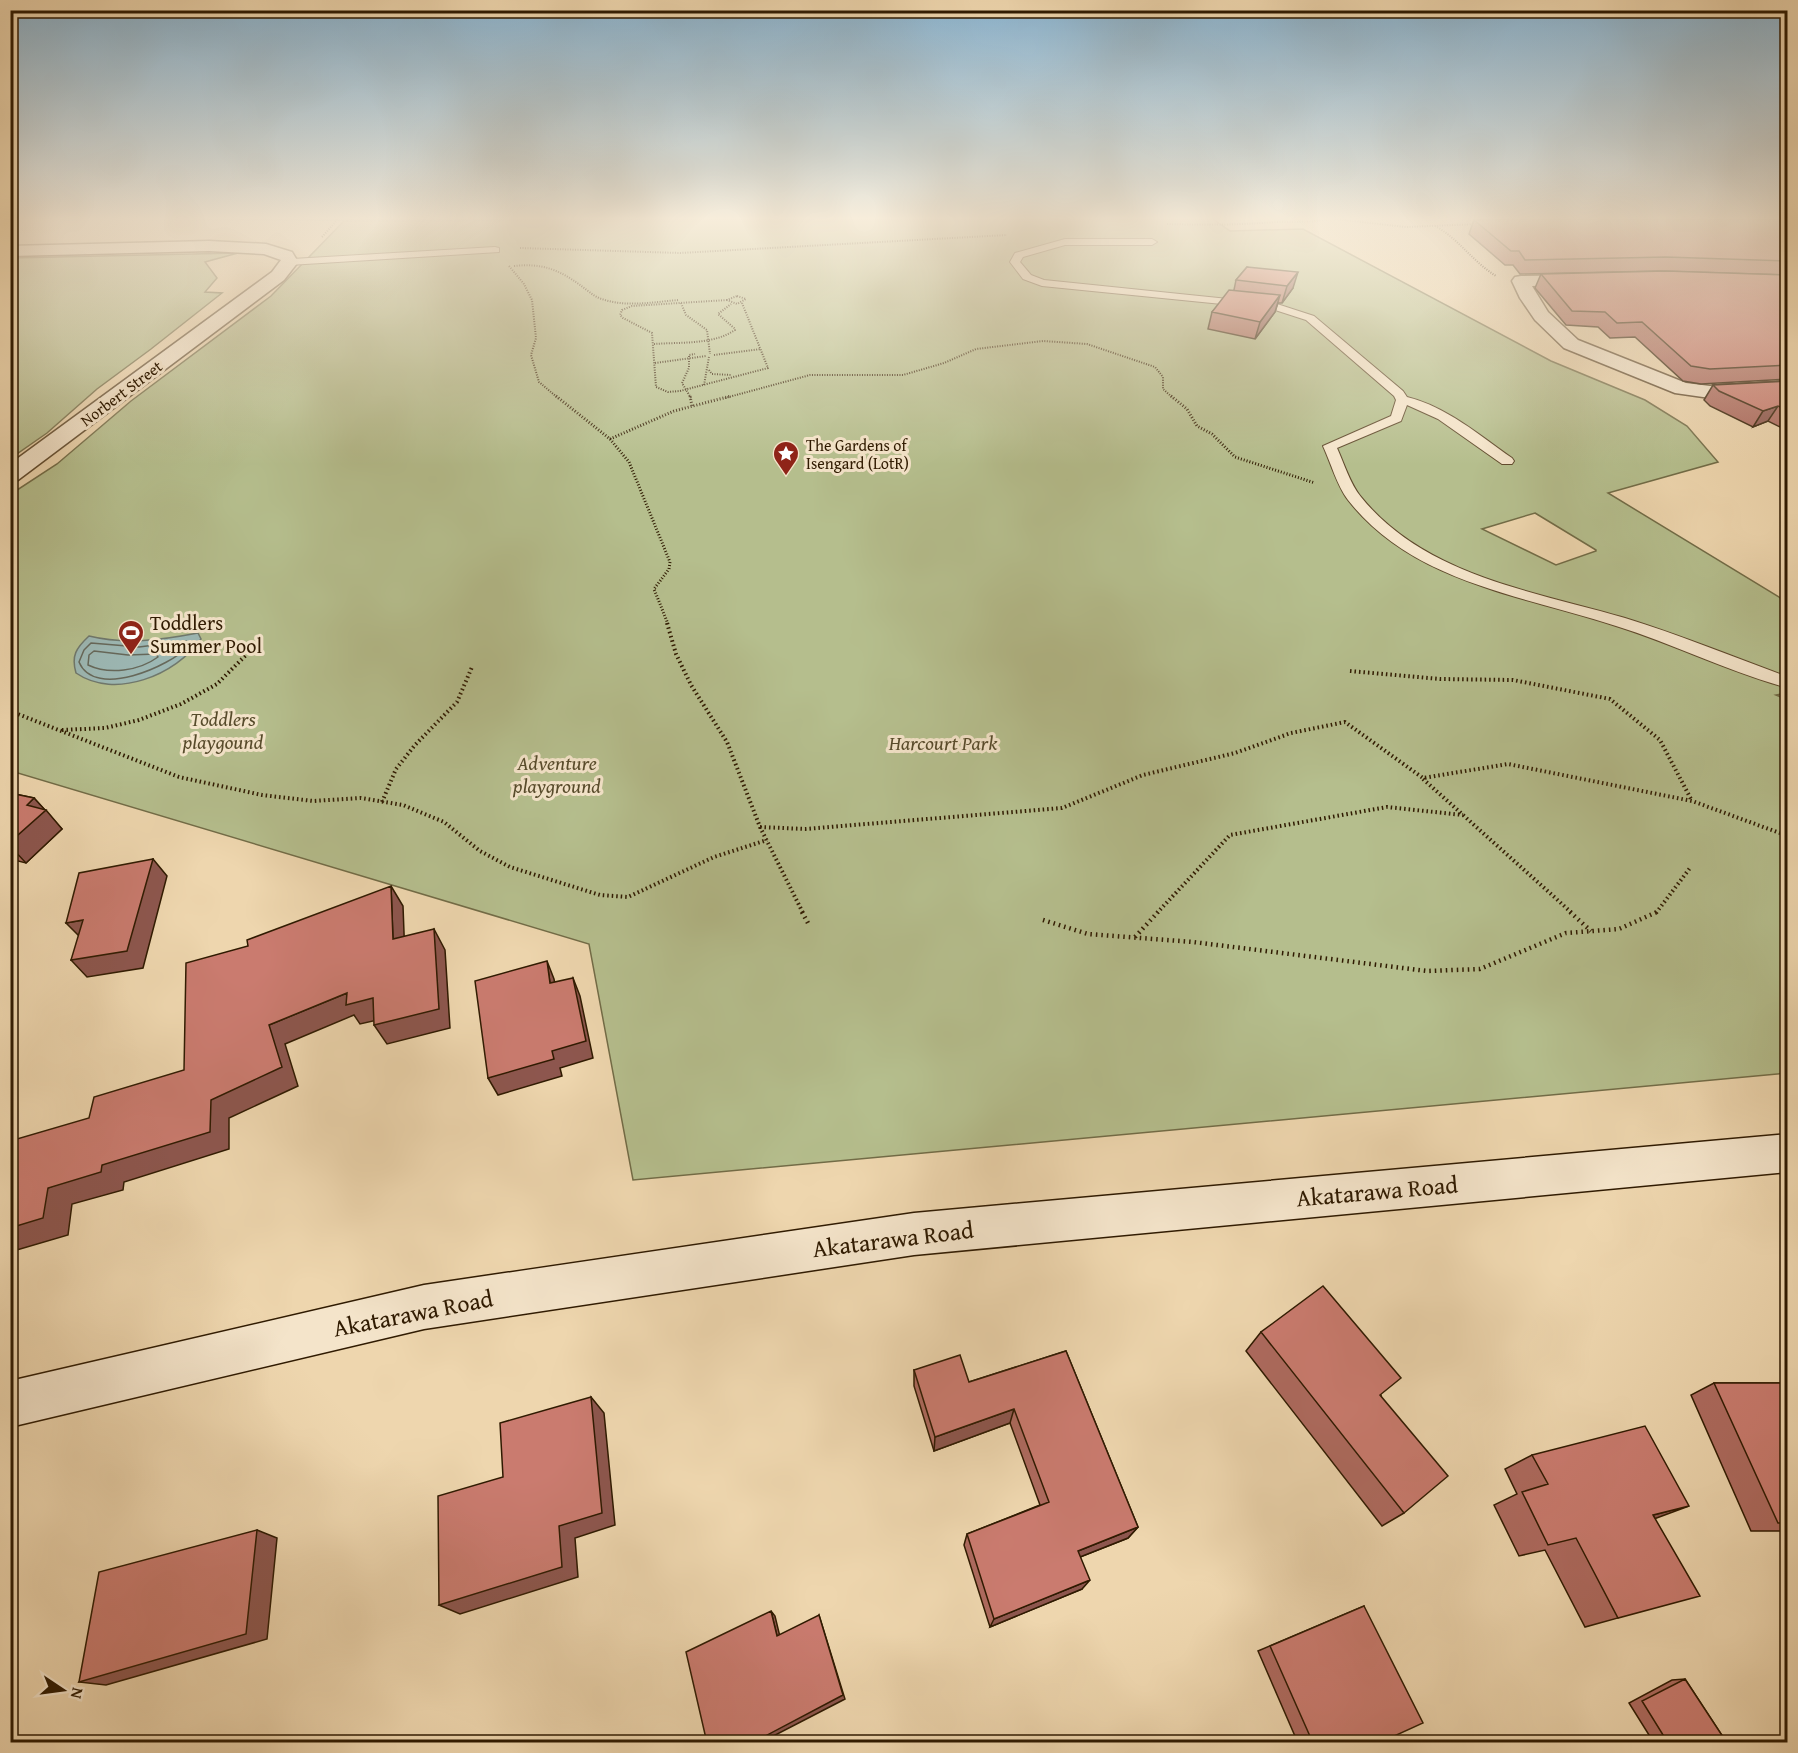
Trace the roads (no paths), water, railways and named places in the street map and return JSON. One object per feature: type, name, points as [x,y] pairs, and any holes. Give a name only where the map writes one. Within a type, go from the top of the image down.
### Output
[{"type":"street","name":"Norbert Street","points":[[10,475],[245,301]]},
{"type":"street","points":[[1531,301],[1566,341],[1673,387],[1701,392],[1788,387]]},
{"type":"street","name":"Akatarawa Road","points":[[10,1404],[424,1308],[914,1234],[1788,1153]]},
{"type":"lane","points":[[1218,301],[1273,306],[1310,318],[1399,394],[1402,400],[1397,418],[1330,446],[1353,497],[1384,529],[1436,563],[1501,590],[1622,622],[1788,683]]},
{"type":"lane","points":[[1402,400],[1413,401],[1443,417],[1507,461]]},
{"type":"water","name":"Toddlers Summer Pool","points":[[198,633],[201,639],[190,652],[161,673],[144,680],[126,684],[108,684],[92,681],[76,673],[74,657],[81,644],[89,636],[116,640],[144,640]]},
{"type":"place","name":"The Gardens of Isengard (LotR)","points":[[786,477]]},
{"type":"place","name":"Toddlers Summer Pool","points":[[131,656]]},
{"type":"park label","name":"Toddlers playgound","points":[[223,730]]},
{"type":"park label","name":"Harcourt Park","points":[[943,742]]},
{"type":"park label","name":"Adventure playground","points":[[557,774]]}]
